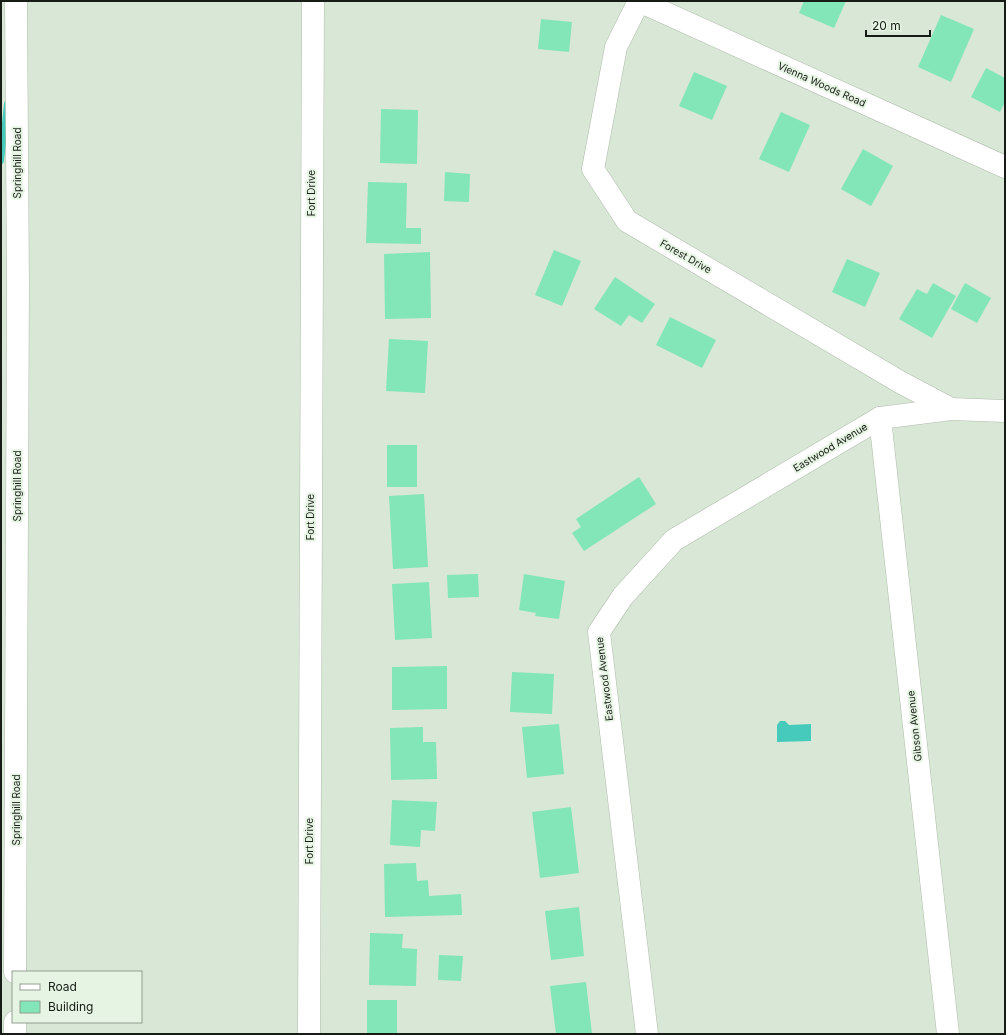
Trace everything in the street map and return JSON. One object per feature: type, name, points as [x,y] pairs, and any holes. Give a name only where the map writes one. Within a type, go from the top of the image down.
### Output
[{"type":"street","name":"Springhill Road","points":[[15,971],[18,293],[16,1]]},
{"type":"street","name":"Fort Drive","points":[[309,1034],[313,1]]},
{"type":"street","name":"Vienna Woods Road","points":[[639,1],[1005,167]]},
{"type":"street","name":"Forest Drive","points":[[639,1],[616,47],[593,169],[627,221],[894,378],[951,409]]},
{"type":"street","points":[[880,418],[951,409],[1005,411]]},
{"type":"street","name":"Eastwood Avenue","points":[[647,1034],[599,632],[623,596],[674,540],[880,418]]},
{"type":"street","name":"Gibson Avenue","points":[[880,418],[948,1034]]},
{"type":"street","points":[[15,1023],[15,1034]]},
{"type":"water","points":[[780,721],[785,721],[789,725],[811,724],[811,741],[777,742],[777,725]]},
{"type":"building","points":[[804,1],[846,1],[834,28],[799,13]]},
{"type":"building","points":[[941,15],[974,29],[951,82],[918,67]]},
{"type":"building","points":[[541,19],[572,22],[569,52],[538,49]]},
{"type":"building","points":[[986,68],[1005,78],[1005,102],[1000,112],[971,97]]},
{"type":"building","points":[[694,72],[727,86],[712,120],[679,106]]},
{"type":"building","points":[[381,109],[418,110],[417,164],[380,163]]},
{"type":"building","points":[[781,112],[810,125],[789,172],[759,159]]},
{"type":"building","points":[[863,149],[893,166],[871,206],[841,189]]},
{"type":"building","points":[[445,172],[470,174],[469,202],[444,201]]},
{"type":"building","points":[[368,182],[407,183],[406,228],[421,228],[421,244],[366,243]]},
{"type":"building","points":[[554,250],[581,261],[562,306],[535,295]]},
{"type":"building","points":[[430,252],[431,318],[385,319],[384,254]]},
{"type":"building","points":[[847,259],[880,273],[865,307],[832,292]]},
{"type":"building","points":[[615,277],[655,304],[642,323],[629,315],[621,326],[594,309]]},
{"type":"building","points":[[933,283],[956,296],[932,338],[899,319],[917,289],[927,294]]},
{"type":"building","points":[[965,283],[991,298],[977,323],[951,309]]},
{"type":"building","points":[[670,317],[716,340],[702,368],[656,345]]},
{"type":"building","points":[[389,339],[428,341],[425,393],[386,391]]},
{"type":"building","points":[[387,445],[417,445],[417,487],[387,487]]},
{"type":"building","points":[[639,477],[656,504],[584,551],[572,533],[581,527],[576,519]]},
{"type":"building","points":[[424,494],[428,567],[393,569],[389,496]]},
{"type":"building","points":[[478,574],[479,597],[448,598],[447,575]]},
{"type":"building","points":[[524,574],[565,581],[559,619],[535,616],[536,613],[519,610]]},
{"type":"building","points":[[429,582],[432,638],[395,640],[392,584]]},
{"type":"building","points":[[447,666],[447,709],[392,710],[392,667]]},
{"type":"building","points":[[512,672],[554,674],[552,714],[510,712]]},
{"type":"building","points":[[559,724],[564,774],[527,778],[522,727]]},
{"type":"building","points":[[423,727],[423,742],[436,742],[437,779],[391,780],[390,728]]},
{"type":"building","points":[[392,800],[437,802],[435,831],[421,830],[420,847],[390,845]]},
{"type":"building","points":[[571,807],[579,873],[540,878],[532,812]]},
{"type":"building","points":[[416,863],[417,881],[428,880],[429,896],[461,894],[462,915],[385,917],[384,864]]},
{"type":"building","points":[[579,907],[584,956],[551,960],[545,911]]},
{"type":"building","points":[[370,933],[403,934],[402,948],[417,949],[416,986],[369,985]]},
{"type":"building","points":[[439,955],[463,956],[461,981],[438,980]]},
{"type":"building","points":[[586,982],[592,1034],[556,1034],[550,986]]},
{"type":"building","points":[[367,1000],[397,1000],[397,1034],[367,1034]]},
{"type":"waterway","points":[[1,161],[7,104]]}]
